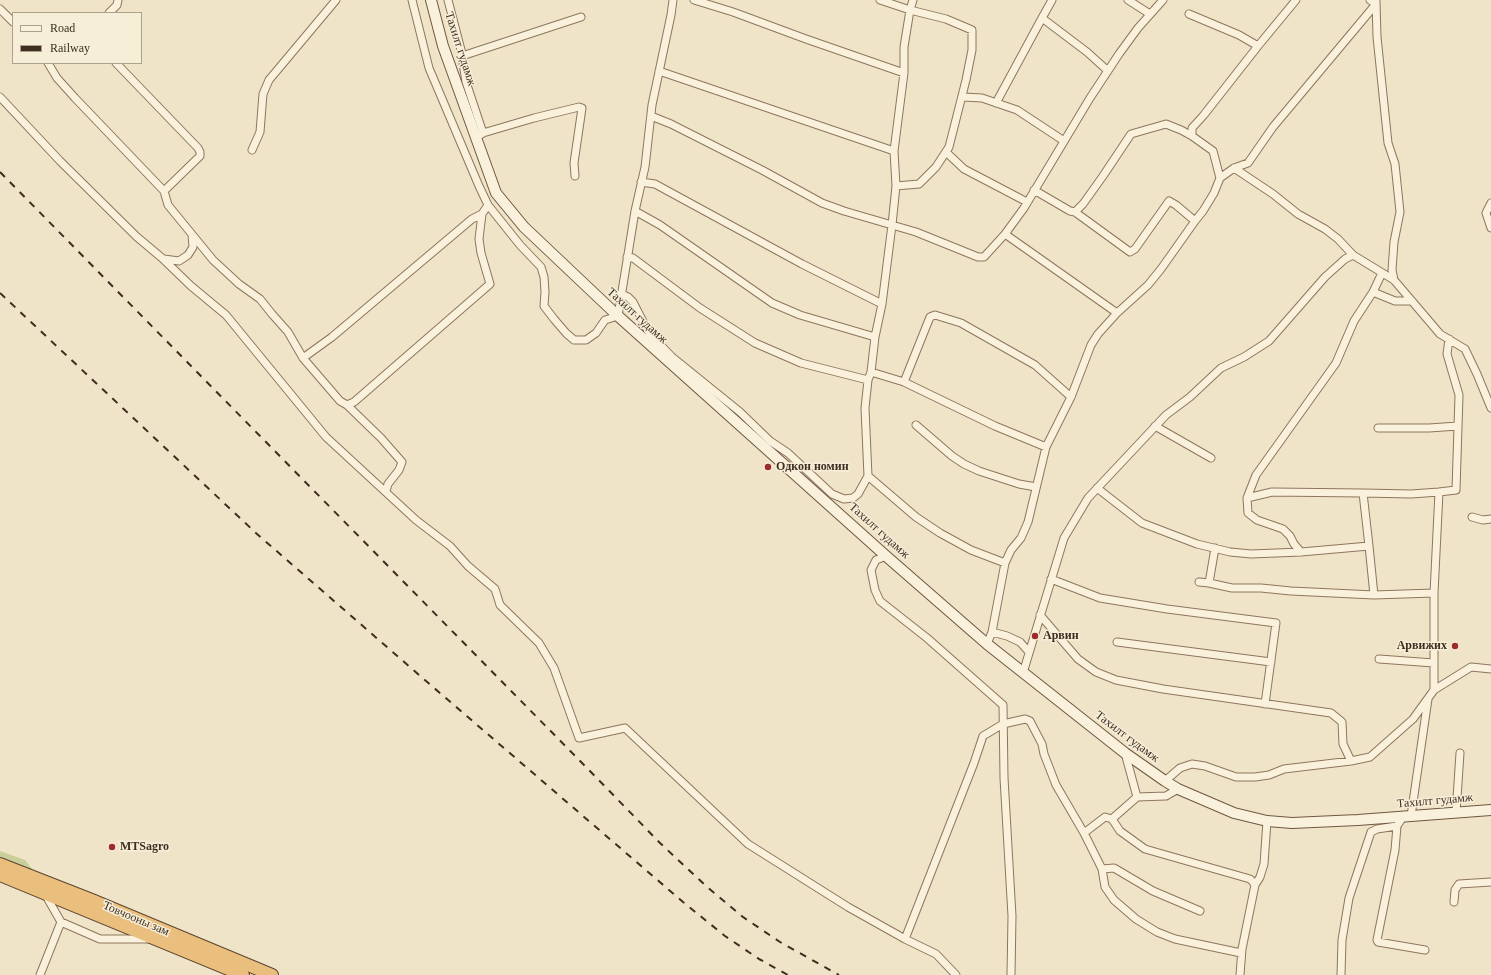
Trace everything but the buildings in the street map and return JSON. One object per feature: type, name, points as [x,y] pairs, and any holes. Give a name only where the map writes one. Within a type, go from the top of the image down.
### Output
[{"type":"highway","name":"Товчооны зам","points":[[0,864],[92,900],[272,975]]},
{"type":"highway","name":"Товчооны зам","points":[[0,875],[244,975]]},
{"type":"main road","name":"Тахилт гудамж","points":[[431,0],[443,46],[480,135],[496,193],[524,227],[618,316],[822,491],[886,556],[1023,674],[1125,753],[1178,789],[1234,813],[1267,821],[1292,823],[1407,817],[1491,810]]},
{"type":"street","points":[[110,12],[117,5],[118,0]]},
{"type":"street","points":[[252,150],[260,132],[263,94],[269,80],[336,0]]},
{"type":"street","points":[[412,0],[429,68],[478,186],[488,205],[520,245],[541,267],[544,277],[544,306],[566,333],[574,340],[586,340],[596,333],[605,320],[618,316],[635,211],[645,167],[651,116],[671,15],[672,0]]},
{"type":"street","points":[[448,0],[462,56],[466,82],[480,135],[534,118],[579,107],[582,108],[583,111],[574,163],[575,176]]},
{"type":"street","points":[[694,0],[733,12],[806,40],[904,73]]},
{"type":"street","points":[[880,0],[910,10],[946,18],[972,30],[972,50],[963,97],[949,147],[936,167],[919,184],[896,186]]},
{"type":"street","points":[[822,491],[844,499],[853,498],[858,494],[868,476],[865,408],[875,337],[882,304],[892,225],[896,186],[894,151],[904,73],[904,48],[913,0]]},
{"type":"street","points":[[996,103],[1052,0]]},
{"type":"street","points":[[1128,0],[1150,14]]},
{"type":"street","points":[[651,116],[671,124],[762,170],[822,203],[916,232],[978,257],[984,257],[1005,234],[1027,202],[1108,71],[1138,28],[1163,0]]},
{"type":"street","points":[[1192,136],[1192,128],[1296,0]]},
{"type":"street","points":[[987,644],[992,632],[1005,563],[1011,550],[1021,538],[1028,522],[1046,448],[1072,397],[1091,345],[1098,334],[1117,313],[1148,285],[1161,270],[1203,211],[1214,193],[1220,178],[1234,168],[1248,164],[1272,127],[1374,1]]},
{"type":"street","points":[[1374,1],[1388,143],[1395,164],[1400,212],[1394,242],[1392,270],[1394,280]]},
{"type":"street","points":[[0,9],[12,21]]},
{"type":"street","points":[[1188,14],[1239,35],[1258,46]]},
{"type":"street","points":[[462,56],[581,17]]},
{"type":"street","points":[[1042,18],[1087,52],[1108,71]]},
{"type":"street","points":[[50,64],[57,78],[164,191],[168,205],[213,260],[239,284],[260,299],[288,332],[303,358],[340,401],[347,405],[381,438],[402,462],[399,470],[388,484],[386,491]]},
{"type":"street","points":[[117,64],[198,148],[200,152],[200,156],[164,191]]},
{"type":"street","points":[[659,71],[894,151]]},
{"type":"street","points":[[0,97],[60,161],[137,237],[162,258],[191,286],[226,315],[326,437],[416,520],[450,546],[468,566],[495,589],[500,605],[539,643],[554,668],[579,738],[625,728],[748,844],[848,907],[905,939],[936,954],[956,975]]},
{"type":"street","points":[[963,97],[982,98],[1017,110],[1064,141]]},
{"type":"street","points":[[1075,212],[1099,181],[1131,134],[1166,124],[1192,136],[1213,152],[1220,178]]},
{"type":"street","points":[[946,152],[964,169],[1027,202]]},
{"type":"street","points":[[1234,168],[1273,194],[1298,214],[1325,229],[1338,239],[1353,255],[1394,280],[1440,334],[1465,349],[1478,374],[1491,408]]},
{"type":"street","points":[[641,182],[655,184],[802,264],[882,304]]},
{"type":"street","points":[[1034,190],[1070,211],[1075,212],[1130,252],[1135,250],[1169,201],[1195,221]]},
{"type":"street","points":[[1491,203],[1486,213],[1491,228]]},
{"type":"street","points":[[347,405],[354,402],[384,377],[490,284],[481,253],[479,239],[482,214],[488,205]]},
{"type":"street","points":[[635,211],[660,225],[772,303],[800,315],[875,337]]},
{"type":"street","points":[[303,358],[332,336],[472,219],[482,214]]},
{"type":"street","points":[[1005,234],[1117,313]]},
{"type":"street","points":[[162,258],[178,261],[188,255],[193,247],[192,235]]},
{"type":"street","points":[[1023,674],[1064,538],[1088,498],[1166,415],[1190,397],[1221,368],[1244,357],[1270,341],[1325,277],[1346,258],[1353,255]]},
{"type":"street","points":[[627,256],[633,258],[700,308],[755,343],[801,363],[868,380]]},
{"type":"street","points":[[1300,552],[1290,536],[1283,529],[1257,520],[1248,513],[1247,498],[1256,475],[1336,363],[1354,321],[1373,292],[1382,273]]},
{"type":"street","points":[[1373,292],[1395,301],[1412,301]]},
{"type":"street","points":[[621,294],[628,297],[633,302],[649,332],[672,357],[740,412],[766,444]]},
{"type":"street","points":[[904,382],[930,316],[935,315],[961,323],[1035,365],[1072,397]]},
{"type":"street","points":[[1247,498],[1272,492],[1411,494],[1456,490],[1459,395],[1447,354],[1449,340]]},
{"type":"street","points":[[871,372],[904,382],[995,426],[1046,448]]},
{"type":"street","points":[[916,425],[952,456],[964,464],[979,471],[1019,484],[1036,487]]},
{"type":"street","points":[[1155,426],[1211,458]]},
{"type":"street","points":[[1378,428],[1429,428],[1458,426]]},
{"type":"street","points":[[868,476],[916,517],[940,533],[971,550],[1005,563]]},
{"type":"street","points":[[1097,488],[1142,523],[1166,534],[1230,552],[1251,554],[1300,552],[1369,546]]},
{"type":"street","points":[[1434,690],[1434,593],[1439,492]]},
{"type":"street","points":[[1363,493],[1374,595]]},
{"type":"street","points":[[1472,517],[1483,520],[1491,519]]},
{"type":"street","points":[[1209,583],[1215,548]]},
{"type":"street","points":[[886,556],[876,560],[871,570],[875,590],[880,601],[928,638],[1003,705],[1004,778],[1012,916],[1011,975]]},
{"type":"street","points":[[1051,580],[1100,598],[1276,623],[1265,704]]},
{"type":"street","points":[[1199,582],[1232,588],[1374,595],[1434,593]]},
{"type":"street","points":[[1040,615],[1078,659],[1096,672],[1116,680],[1163,690],[1331,713],[1342,722],[1342,744],[1351,761]]},
{"type":"street","points":[[992,632],[1007,636],[1020,642],[1029,652]]},
{"type":"street","points":[[1117,642],[1271,662]]},
{"type":"street","points":[[1379,659],[1434,663]]},
{"type":"street","points":[[1165,781],[1180,768],[1192,764],[1205,766],[1236,777],[1255,777],[1269,775],[1284,769],[1351,761],[1370,757],[1413,719],[1434,690],[1471,667],[1491,669]]},
{"type":"street","points":[[1341,975],[1342,940],[1349,898],[1371,832],[1377,829],[1397,826],[1407,817],[1429,697]]},
{"type":"street","points":[[905,939],[974,763],[983,736],[1003,724],[1025,719],[1030,721],[1042,744],[1044,754],[1056,785],[1084,833],[1102,869],[1105,887],[1114,900],[1136,919],[1157,932],[1175,939],[1242,953]]},
{"type":"street","points":[[1125,753],[1137,797]]},
{"type":"street","points":[[1456,813],[1460,753]]},
{"type":"street","points":[[1112,819],[1137,797],[1166,796],[1178,789]]},
{"type":"street","points":[[1084,833],[1105,817],[1112,819],[1120,831],[1145,849],[1250,879],[1255,885]]},
{"type":"street","points":[[1240,975],[1242,953],[1255,885],[1260,877],[1264,864],[1267,821]]},
{"type":"street","points":[[1397,826],[1395,850],[1377,940],[1378,942],[1425,950]]},
{"type":"street","points":[[1102,869],[1114,868],[1153,891],[1200,910]]},
{"type":"street","points":[[1454,902],[1455,890],[1459,884],[1491,882]]},
{"type":"street","points":[[45,893],[61,922],[100,939],[157,939]]},
{"type":"street","points":[[40,975],[61,922]]},
{"type":"green space","points":[[0,851],[25,860],[33,870],[0,857]]},
{"type":"railway","points":[[0,172],[660,843],[706,886],[743,917],[780,942],[839,975]]},
{"type":"railway","points":[[0,293],[257,534],[426,681],[683,902],[725,936],[759,959],[788,975]]},
{"type":"place","name":"Одкон номин","points":[[768,467]]},
{"type":"place","name":"Арвин","points":[[1035,636]]},
{"type":"place","name":"Арвижих","points":[[1455,646]]},
{"type":"place","name":"MTSagro","points":[[112,847]]}]
